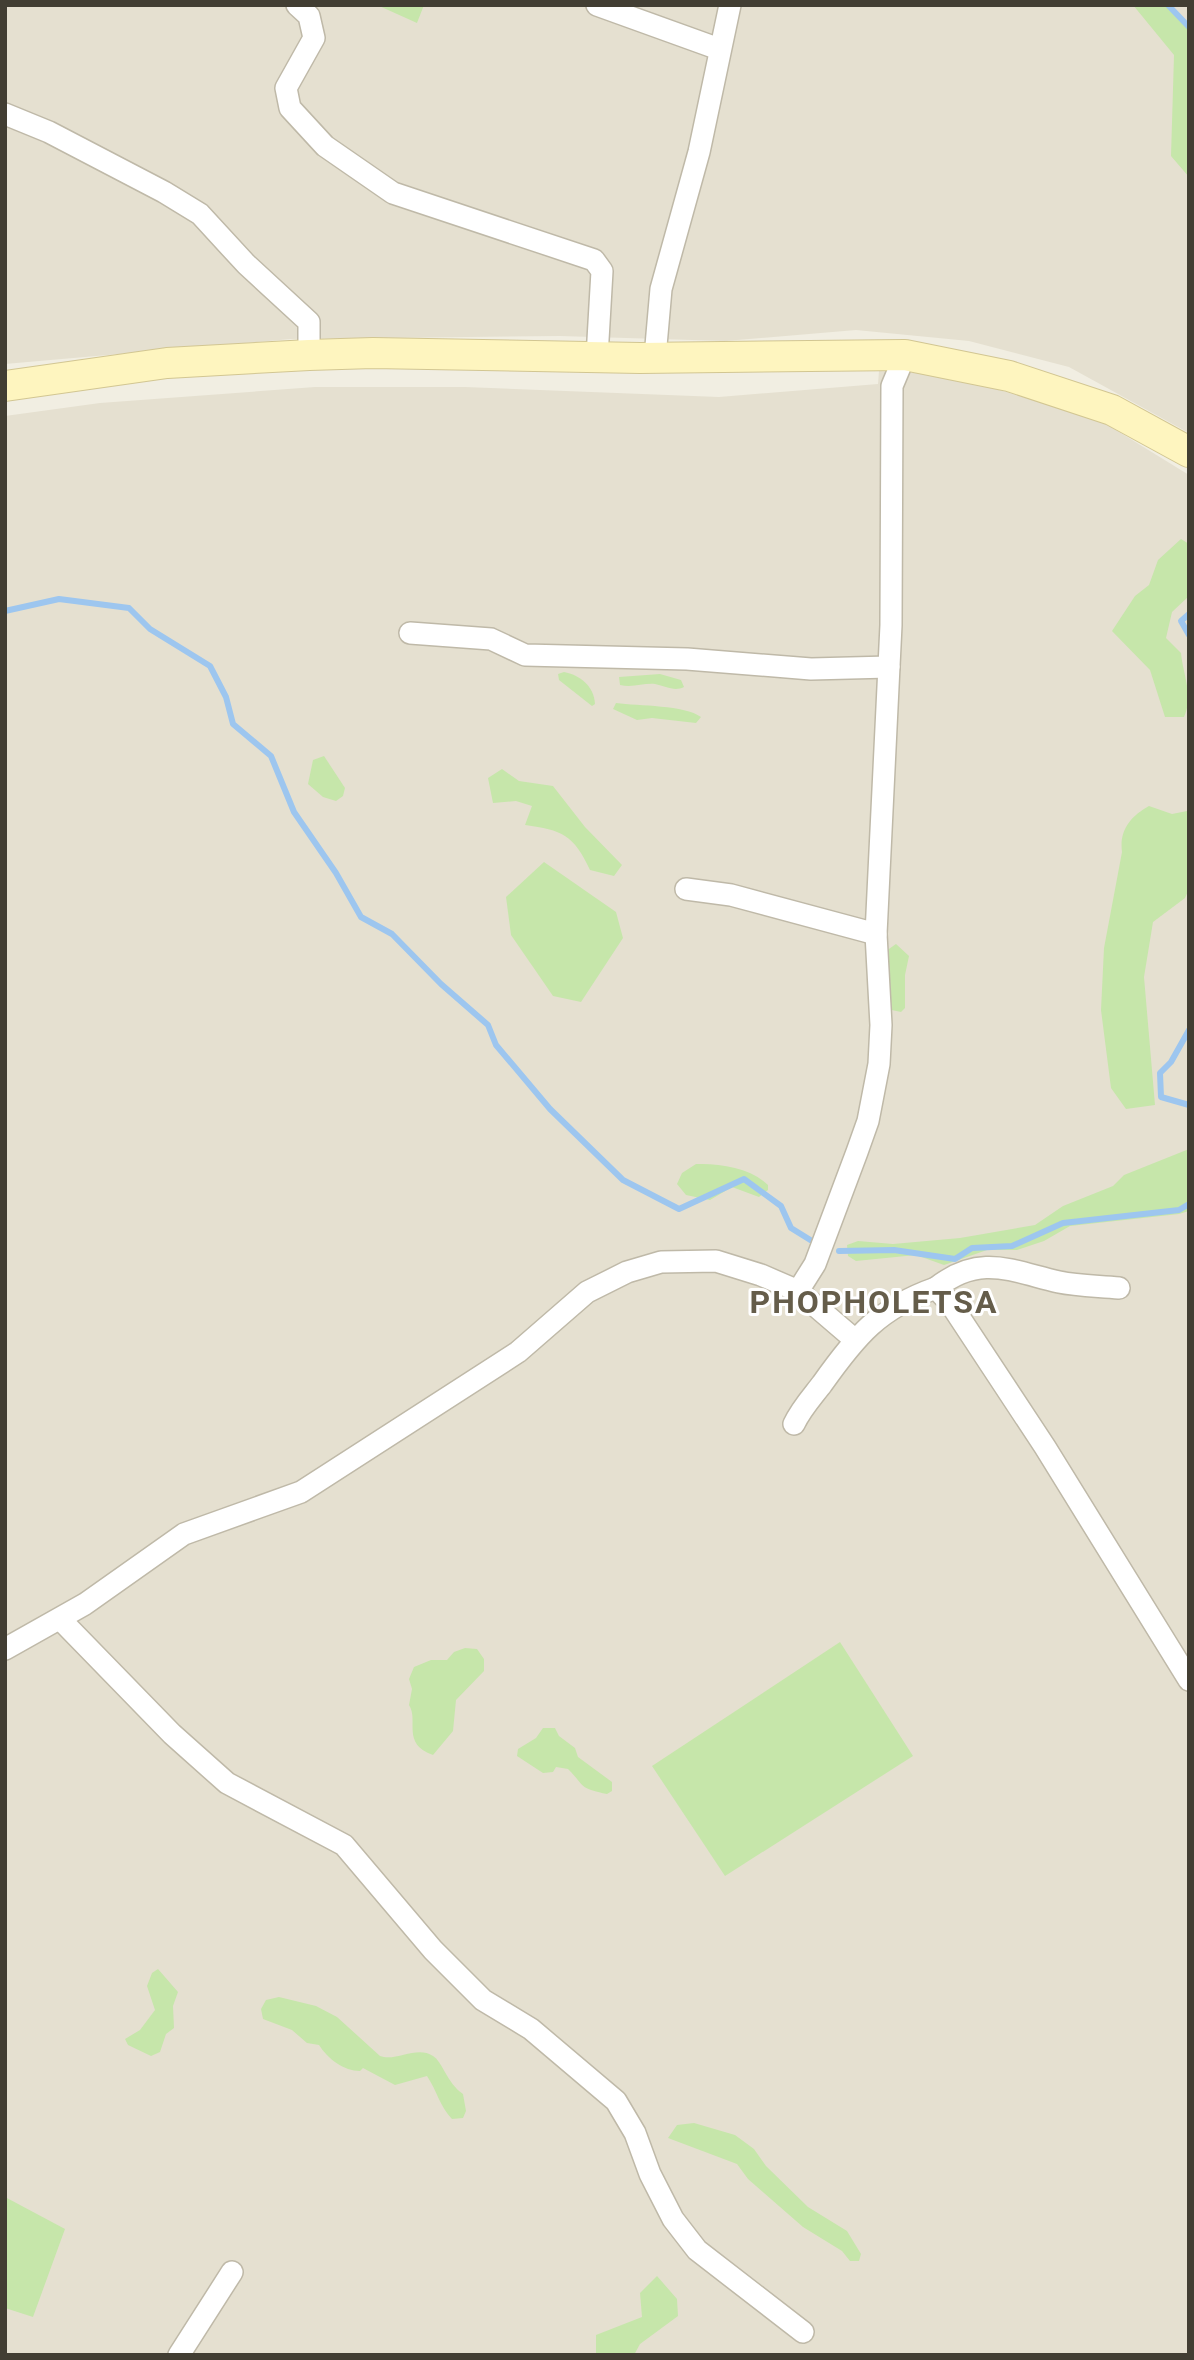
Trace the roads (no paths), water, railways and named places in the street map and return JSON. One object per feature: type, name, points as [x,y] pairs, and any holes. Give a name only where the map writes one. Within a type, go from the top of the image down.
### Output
[{"type":"main road","points":[[5,386],[167,363],[309,355],[905,355],[1009,376],[1112,410],[1189,452]]},
{"type":"street","points":[[297,5],[309,16],[314,38],[286,88],[290,108],[325,146],[393,193],[594,261],[602,271],[597,357]]},
{"type":"street","points":[[597,5],[719,49]]},
{"type":"street","points":[[655,357],[662,289],[699,152],[730,5]]},
{"type":"street","points":[[5,114],[49,132],[164,192],[200,214],[246,264],[309,322],[309,355]]},
{"type":"street","points":[[797,1290],[815,1264],[868,1121],[879,1064],[881,1025],[876,934],[889,667],[892,386],[905,355]]},
{"type":"street","points":[[410,633],[491,639],[525,655],[687,659],[811,669],[889,667]]},
{"type":"street","points":[[686,889],[731,895],[876,934]]},
{"type":"street","points":[[5,1649],[61,1620],[184,1534],[301,1492],[518,1352],[587,1292],[627,1272],[661,1262],[716,1261],[797,1290],[854,1339]]},
{"type":"street","points":[[794,1424],[854,1339],[886,1312],[911,1297],[936,1288],[954,1274],[974,1268],[994,1267],[1012,1269],[1062,1283],[1119,1288]]},
{"type":"street","points":[[936,1288],[950,1303],[1045,1447],[1189,1680]]},
{"type":"street","points":[[61,1620],[173,1734],[227,1783],[344,1845],[433,1950],[483,2000],[531,2029],[616,2101],[635,2133],[650,2174],[673,2219],[697,2250],[803,2332]]},
{"type":"street","points":[[180,2355],[232,2272]]},
{"type":"waterway","points":[[1168,5],[1189,27]]},
{"type":"waterway","points":[[5,611],[59,599],[129,608],[150,629],[210,666],[226,697],[233,724],[271,756],[294,812],[336,873],[361,917],[392,934],[441,984],[488,1025],[496,1045],[550,1109],[623,1180],[679,1209],[744,1179],[781,1206],[791,1228],[812,1241]]},
{"type":"waterway","points":[[1189,614],[1181,621],[1189,635]]},
{"type":"waterway","points":[[1189,1030],[1171,1062],[1160,1073],[1161,1097],[1189,1105]]},
{"type":"waterway","points":[[839,1251],[894,1250],[955,1259],[972,1248],[1012,1246],[1063,1223],[1179,1210],[1189,1204]]},
{"type":"district","name":"PHOPHOLETSA","points":[[874,1302]]}]
